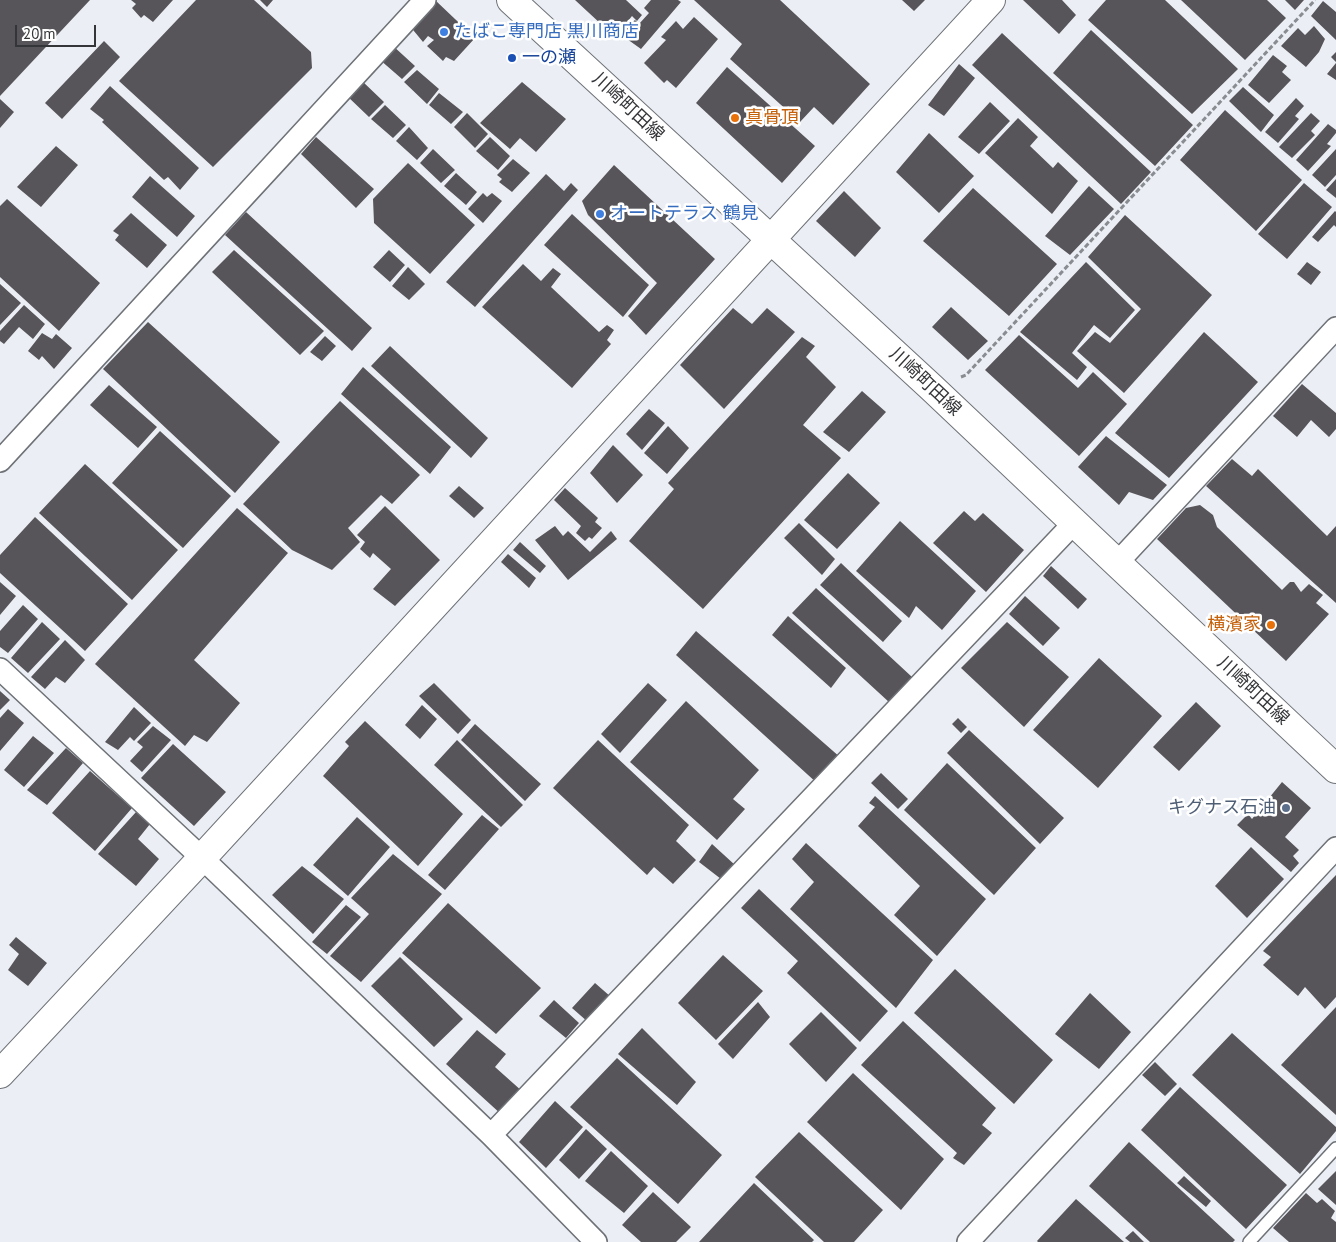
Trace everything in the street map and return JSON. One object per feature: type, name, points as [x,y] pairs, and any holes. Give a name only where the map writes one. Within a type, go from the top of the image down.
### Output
[{"type":"street","points":[[0,461],[426,0]]},
{"type":"street","name":"川崎町田線","points":[[511,0],[932,388],[1336,769]]},
{"type":"street","points":[[0,1074],[202,858],[991,0]]},
{"type":"street","points":[[1117,563],[1336,328]]},
{"type":"street","points":[[490,1135],[1074,523]]},
{"type":"street","points":[[0,669],[202,858],[490,1135],[596,1242]]},
{"type":"street","points":[[968,1242],[1336,848]]},
{"type":"lane","points":[[1249,1242],[1336,1148]]},
{"type":"path","points":[[932,388],[966,375],[1315,0]]},
{"type":"building","points":[[0,0],[90,0],[0,96]]},
{"type":"building","points":[[131,0],[173,0],[153,22],[144,15],[141,18],[132,8],[136,4]]},
{"type":"building","points":[[196,0],[254,0],[311,52],[312,68],[213,167],[119,81]]},
{"type":"building","points":[[260,0],[273,0],[267,7]]},
{"type":"building","points":[[435,0],[475,38],[454,61],[446,57],[443,61],[427,46],[434,40],[428,36],[423,42],[409,25]]},
{"type":"building","points":[[575,0],[626,0],[642,15],[637,21],[632,16],[615,37]]},
{"type":"building","points":[[651,0],[678,0],[681,2],[641,49],[620,34],[635,20],[639,24],[649,13],[644,8]]},
{"type":"building","points":[[694,0],[780,0],[870,84],[833,125],[814,107],[800,122],[730,59],[742,44]]},
{"type":"building","points":[[902,0],[925,0],[914,11]]},
{"type":"building","points":[[1023,0],[1062,0],[1076,15],[1059,34]]},
{"type":"building","points":[[1106,0],[1165,0],[1238,69],[1192,114],[1088,20]]},
{"type":"building","points":[[1181,0],[1267,0],[1286,18],[1245,60]]},
{"type":"building","points":[[1285,0],[1304,0],[1295,10]]},
{"type":"building","points":[[1323,1],[1336,12],[1336,40],[1311,16]]},
{"type":"building","points":[[694,17],[718,39],[676,88],[667,80],[664,83],[644,63],[666,40],[661,37],[676,21],[683,29]]},
{"type":"building","points":[[1314,26],[1325,39],[1319,52],[1306,67],[1281,46],[1298,28],[1305,35]]},
{"type":"building","points":[[1091,30],[1193,125],[1155,166],[1053,73]]},
{"type":"building","points":[[1002,33],[1151,172],[1121,204],[972,65]]},
{"type":"building","points":[[104,41],[120,57],[62,119],[45,103]]},
{"type":"building","points":[[392,45],[415,66],[402,79],[379,59]]},
{"type":"building","points":[[1336,52],[1336,62],[1331,57]]},
{"type":"building","points":[[1273,55],[1287,66],[1282,72],[1291,80],[1269,103],[1248,85]]},
{"type":"building","points":[[1336,63],[1336,80],[1327,74]]},
{"type":"building","points":[[959,64],[975,78],[944,116],[928,105]]},
{"type":"building","points":[[727,67],[815,146],[782,183],[696,103]]},
{"type":"building","points":[[417,70],[439,89],[427,104],[404,82]]},
{"type":"building","points":[[361,80],[384,102],[369,117],[346,95]]},
{"type":"building","points":[[522,82],[566,119],[536,152],[520,138],[510,149],[480,123]]},
{"type":"building","points":[[110,86],[199,168],[180,190],[168,177],[164,180],[102,122],[104,120],[90,109]]},
{"type":"building","points":[[1243,87],[1274,115],[1261,132],[1229,101]]},
{"type":"building","points":[[439,93],[463,112],[451,124],[429,105]]},
{"type":"building","points":[[1296,98],[1304,106],[1295,116],[1299,119],[1278,143],[1265,132]]},
{"type":"building","points":[[0,99],[14,112],[0,128]]},
{"type":"building","points":[[990,102],[1010,121],[979,154],[958,137]]},
{"type":"building","points":[[385,105],[406,125],[393,138],[371,119]]},
{"type":"building","points":[[1225,110],[1302,180],[1256,231],[1180,160]]},
{"type":"building","points":[[467,113],[488,134],[475,148],[454,127]]},
{"type":"building","points":[[1311,113],[1320,121],[1311,131],[1315,135],[1292,158],[1279,147]]},
{"type":"building","points":[[1018,118],[1038,137],[1030,146],[1053,168],[1058,162],[1078,181],[1052,214],[985,153]]},
{"type":"building","points":[[1328,124],[1336,130],[1336,133],[1327,144],[1331,146],[1308,171],[1296,160]]},
{"type":"building","points":[[409,127],[428,148],[417,160],[396,141]]},
{"type":"building","points":[[929,133],[974,176],[939,213],[896,172]]},
{"type":"building","points":[[316,137],[374,189],[356,208],[301,154]]},
{"type":"building","points":[[490,137],[510,156],[498,170],[476,151]]},
{"type":"building","points":[[56,146],[78,165],[41,207],[17,187]]},
{"type":"building","points":[[433,149],[455,170],[441,183],[420,163]]},
{"type":"building","points":[[1336,149],[1336,175],[1325,187],[1312,175]]},
{"type":"building","points":[[513,159],[530,173],[512,192],[499,182],[502,179],[497,175]]},
{"type":"building","points":[[408,163],[475,225],[430,274],[374,223],[373,199]]},
{"type":"building","points":[[614,165],[715,259],[646,335],[628,316],[657,283],[588,215],[582,201]]},
{"type":"building","points":[[456,173],[477,192],[466,205],[444,186]]},
{"type":"building","points":[[546,174],[564,191],[571,183],[578,190],[475,307],[446,282]]},
{"type":"building","points":[[150,176],[195,216],[177,237],[132,197]]},
{"type":"building","points":[[1336,179],[1336,198],[1326,190]]},
{"type":"building","points":[[1304,183],[1332,207],[1287,259],[1258,234]]},
{"type":"building","points":[[1089,186],[1114,209],[1070,255],[1045,236]]},
{"type":"building","points":[[973,188],[1057,264],[1009,316],[923,241]]},
{"type":"building","points":[[844,191],[881,228],[855,257],[816,221]]},
{"type":"building","points":[[483,193],[487,197],[492,193],[502,201],[483,223],[468,209]]},
{"type":"building","points":[[7,199],[100,283],[59,331],[0,277],[0,206]]},
{"type":"building","points":[[1335,211],[1336,227],[1334,225],[1318,242],[1312,237]]},
{"type":"building","points":[[246,212],[372,328],[352,351],[225,235]]},
{"type":"building","points":[[131,213],[167,245],[147,268],[115,240],[119,235],[113,231]]},
{"type":"building","points":[[572,214],[649,285],[623,317],[544,245]]},
{"type":"building","points":[[1125,215],[1212,295],[1124,393],[1077,351],[1095,332],[1110,343],[1141,309],[1088,257]]},
{"type":"building","points":[[234,250],[324,331],[300,355],[212,272]]},
{"type":"building","points":[[389,250],[405,265],[390,282],[373,267]]},
{"type":"building","points":[[1086,262],[1135,310],[1110,338],[1094,325],[1072,353],[1087,367],[1077,380],[1020,332]]},
{"type":"building","points":[[1307,262],[1321,272],[1311,285],[1297,274]]},
{"type":"building","points":[[523,264],[541,281],[553,268],[561,274],[551,287],[599,332],[607,325],[614,330],[607,340],[611,344],[572,388],[482,307]]},
{"type":"building","points":[[408,267],[425,284],[409,300],[392,286]]},
{"type":"building","points":[[0,284],[21,303],[0,325]]},
{"type":"building","points":[[24,305],[45,324],[33,339],[19,327],[4,344],[0,341],[0,331]]},
{"type":"building","points":[[951,307],[988,341],[968,360],[932,327]]},
{"type":"building","points":[[733,308],[752,324],[767,308],[795,332],[724,409],[680,365]]},
{"type":"building","points":[[148,322],[280,442],[235,493],[103,369]]},
{"type":"building","points":[[1204,332],[1258,382],[1169,478],[1115,433]]},
{"type":"building","points":[[42,333],[52,339],[56,334],[72,348],[54,369],[42,356],[39,360],[28,351]]},
{"type":"building","points":[[1019,335],[1078,388],[1093,372],[1127,404],[1079,456],[985,370]]},
{"type":"building","points":[[325,336],[336,346],[322,361],[310,352]]},
{"type":"building","points":[[802,337],[815,346],[806,357],[836,387],[803,425],[841,458],[703,609],[629,541],[674,489],[668,483]]},
{"type":"building","points":[[390,346],[488,438],[471,458],[371,366]]},
{"type":"building","points":[[363,367],[451,447],[430,474],[341,394]]},
{"type":"building","points":[[1302,384],[1336,413],[1336,429],[1329,437],[1311,420],[1297,437],[1273,416]]},
{"type":"building","points":[[109,385],[157,427],[138,448],[90,405]]},
{"type":"building","points":[[862,391],[886,412],[849,452],[823,432]]},
{"type":"building","points":[[340,401],[420,475],[392,504],[381,495],[348,528],[360,542],[332,570],[292,550],[243,504]]},
{"type":"building","points":[[649,409],[665,423],[642,450],[626,434]]},
{"type":"building","points":[[668,426],[689,448],[667,474],[644,453]]},
{"type":"building","points":[[160,431],[231,496],[183,548],[112,483]]},
{"type":"building","points":[[1106,436],[1167,485],[1153,500],[1129,492],[1119,505],[1078,467]]},
{"type":"building","points":[[613,445],[643,475],[617,503],[590,473]]},
{"type":"building","points":[[1232,459],[1252,476],[1258,469],[1327,536],[1336,526],[1336,603],[1206,486]]},
{"type":"building","points":[[85,464],[178,550],[132,600],[39,513]]},
{"type":"building","points":[[848,473],[880,503],[837,549],[804,520]]},
{"type":"building","points":[[459,486],[484,508],[474,518],[449,496]]},
{"type":"building","points":[[565,488],[598,518],[595,522],[602,528],[592,539],[589,537],[585,541],[576,533],[581,526],[554,500]]},
{"type":"building","points":[[1200,505],[1213,515],[1217,527],[1282,590],[1290,582],[1294,582],[1301,592],[1309,584],[1323,595],[1316,603],[1329,614],[1286,661],[1157,539],[1186,508]]},
{"type":"building","points":[[385,506],[440,560],[395,606],[373,589],[391,569],[373,553],[370,558],[360,549],[365,542],[357,535]]},
{"type":"building","points":[[237,508],[288,553],[194,660],[240,703],[207,742],[194,735],[185,746],[95,664]]},
{"type":"building","points":[[964,511],[975,521],[983,513],[1024,550],[986,592],[933,543]]},
{"type":"building","points":[[35,517],[128,604],[85,651],[0,573],[0,555]]},
{"type":"building","points":[[900,521],[976,591],[942,630],[916,606],[909,618],[856,571]]},
{"type":"building","points":[[799,523],[835,559],[822,575],[784,538]]},
{"type":"building","points":[[555,526],[563,536],[568,531],[590,552],[611,531],[617,539],[568,580],[535,540]]},
{"type":"building","points":[[520,542],[546,566],[540,573],[513,550]]},
{"type":"building","points":[[508,554],[536,578],[529,588],[501,562]]},
{"type":"building","points":[[841,563],[902,621],[883,642],[820,585]]},
{"type":"building","points":[[1051,566],[1087,599],[1078,609],[1043,576]]},
{"type":"building","points":[[0,582],[16,596],[0,615]]},
{"type":"building","points":[[816,588],[912,677],[890,703],[792,613]]},
{"type":"building","points":[[1025,596],[1060,628],[1043,646],[1009,614]]},
{"type":"building","points":[[23,605],[38,619],[8,653],[0,647],[0,631]]},
{"type":"building","points":[[788,616],[846,668],[831,688],[772,635]]},
{"type":"building","points":[[42,622],[60,639],[28,673],[11,658]]},
{"type":"building","points":[[1007,622],[1069,677],[1024,727],[961,668]]},
{"type":"building","points":[[696,631],[841,758],[818,784],[676,655]]},
{"type":"building","points":[[65,640],[85,660],[65,683],[56,677],[45,689],[31,677]]},
{"type":"building","points":[[1099,658],[1162,716],[1098,788],[1033,730]]},
{"type":"building","points":[[434,683],[471,720],[458,734],[419,696]]},
{"type":"building","points":[[648,683],[667,700],[620,753],[601,734]]},
{"type":"building","points":[[0,691],[10,700],[0,710]]},
{"type":"building","points":[[686,701],[759,770],[733,799],[745,809],[717,840],[630,762]]},
{"type":"building","points":[[1196,702],[1221,726],[1179,771],[1153,747]]},
{"type":"building","points":[[422,705],[437,719],[420,739],[405,725]]},
{"type":"building","points":[[134,707],[151,723],[134,741],[130,737],[118,750],[105,742]]},
{"type":"building","points":[[8,709],[24,723],[0,751],[0,718]]},
{"type":"building","points":[[958,718],[967,727],[961,733],[952,724]]},
{"type":"building","points":[[365,721],[463,814],[418,866],[323,776],[349,746],[345,742]]},
{"type":"building","points":[[475,724],[541,784],[525,801],[461,740]]},
{"type":"building","points":[[153,726],[171,740],[142,772],[130,761],[143,747],[137,742]]},
{"type":"building","points":[[969,730],[1064,818],[1040,844],[947,753]]},
{"type":"building","points":[[33,736],[54,753],[24,787],[4,770]]},
{"type":"building","points":[[457,740],[523,805],[501,827],[434,765]]},
{"type":"building","points":[[598,740],[689,825],[676,841],[696,860],[673,884],[654,867],[647,875],[553,788]]},
{"type":"building","points":[[173,744],[226,792],[194,826],[141,778]]},
{"type":"building","points":[[66,748],[83,763],[47,805],[27,790]]},
{"type":"building","points":[[947,763],[1036,848],[994,895],[904,810]]},
{"type":"building","points":[[90,771],[132,808],[95,851],[52,813]]},
{"type":"building","points":[[881,773],[908,799],[898,809],[871,783]]},
{"type":"building","points":[[1282,782],[1311,808],[1285,837],[1299,850],[1293,856],[1299,863],[1291,872],[1237,825],[1248,814],[1252,819]]},
{"type":"building","points":[[875,796],[986,899],[937,956],[894,915],[920,886],[858,826],[875,807],[869,803]]},
{"type":"building","points":[[136,812],[150,824],[138,839],[159,859],[136,886],[98,854]]},
{"type":"building","points":[[482,815],[499,829],[445,890],[428,875]]},
{"type":"building","points":[[357,817],[390,847],[348,896],[313,865]]},
{"type":"building","points":[[806,843],[933,960],[896,1008],[790,909],[814,882],[792,859]]},
{"type":"building","points":[[712,844],[735,865],[721,879],[699,862]]},
{"type":"building","points":[[1251,847],[1284,879],[1247,918],[1215,886]]},
{"type":"building","points":[[393,854],[442,894],[361,982],[330,956],[369,914],[351,898]]},
{"type":"building","points":[[302,866],[344,899],[313,934],[272,895]]},
{"type":"building","points":[[1336,875],[1336,997],[1325,1009],[1305,987],[1298,996],[1263,965],[1271,957],[1263,951]]},
{"type":"building","points":[[759,889],[888,1011],[860,1042],[787,973],[798,961],[741,908]]},
{"type":"building","points":[[448,903],[541,988],[496,1034],[402,953]]},
{"type":"building","points":[[346,905],[361,917],[327,954],[312,942]]},
{"type":"building","points":[[16,937],[47,963],[28,986],[8,970],[19,954],[9,945]]},
{"type":"building","points":[[723,955],[763,991],[716,1040],[678,1003]]},
{"type":"building","points":[[400,957],[463,1019],[434,1047],[371,986]]},
{"type":"building","points":[[955,969],[1053,1060],[1014,1104],[914,1013]]},
{"type":"building","points":[[595,983],[611,997],[588,1022],[572,1008]]},
{"type":"building","points":[[1090,993],[1131,1032],[1099,1069],[1055,1034]]},
{"type":"building","points":[[554,1000],[579,1023],[566,1038],[539,1016]]},
{"type":"building","points":[[758,1002],[770,1017],[733,1059],[718,1044]]},
{"type":"building","points":[[1336,1007],[1336,1115],[1281,1065]]},
{"type":"building","points":[[821,1012],[857,1048],[826,1082],[789,1044]]},
{"type":"building","points":[[903,1021],[996,1108],[982,1125],[992,1133],[964,1165],[953,1158],[957,1153],[861,1065]]},
{"type":"building","points":[[642,1028],[696,1082],[677,1105],[618,1054]]},
{"type":"building","points":[[477,1030],[506,1054],[495,1067],[523,1092],[502,1115],[446,1064]]},
{"type":"building","points":[[1232,1033],[1336,1127],[1336,1131],[1300,1174],[1192,1075]]},
{"type":"building","points":[[617,1058],[722,1155],[678,1204],[570,1107]]},
{"type":"building","points":[[1155,1062],[1177,1084],[1165,1096],[1142,1075]]},
{"type":"building","points":[[853,1073],[944,1159],[901,1210],[807,1122]]},
{"type":"building","points":[[1180,1087],[1287,1185],[1246,1229],[1141,1130]]},
{"type":"building","points":[[555,1101],[583,1127],[546,1168],[519,1142]]},
{"type":"building","points":[[586,1129],[607,1149],[579,1179],[559,1160]]},
{"type":"building","points":[[799,1132],[883,1210],[854,1242],[824,1242],[755,1177]]},
{"type":"building","points":[[1129,1142],[1235,1240],[1233,1242],[1150,1242],[1089,1186]]},
{"type":"building","points":[[611,1151],[648,1186],[624,1213],[585,1181]]},
{"type":"building","points":[[1336,1171],[1336,1205],[1318,1189]]},
{"type":"building","points":[[1184,1176],[1211,1201],[1206,1207],[1177,1183]]},
{"type":"building","points":[[754,1183],[814,1240],[812,1242],[699,1242]]},
{"type":"building","points":[[653,1192],[691,1227],[676,1242],[641,1242],[622,1225]]},
{"type":"building","points":[[1306,1193],[1317,1203],[1322,1199],[1335,1211],[1331,1218],[1336,1222],[1336,1242],[1289,1242],[1273,1228]]},
{"type":"building","points":[[1076,1199],[1124,1242],[1038,1242]]},
{"type":"building","points":[[1133,1231],[1144,1242],[1130,1242],[1125,1238]]},
{"type":"place","name":"たばこ専門店 黒川商店","points":[[444,32]]},
{"type":"place","name":"一の瀬","points":[[512,58]]},
{"type":"place","name":"真骨頂","points":[[735,118]]},
{"type":"place","name":"オートテラス 鶴見","points":[[600,214]]},
{"type":"place","name":"横濱家","points":[[1271,625]]},
{"type":"place","name":"キグナス石油","points":[[1286,808]]}]
